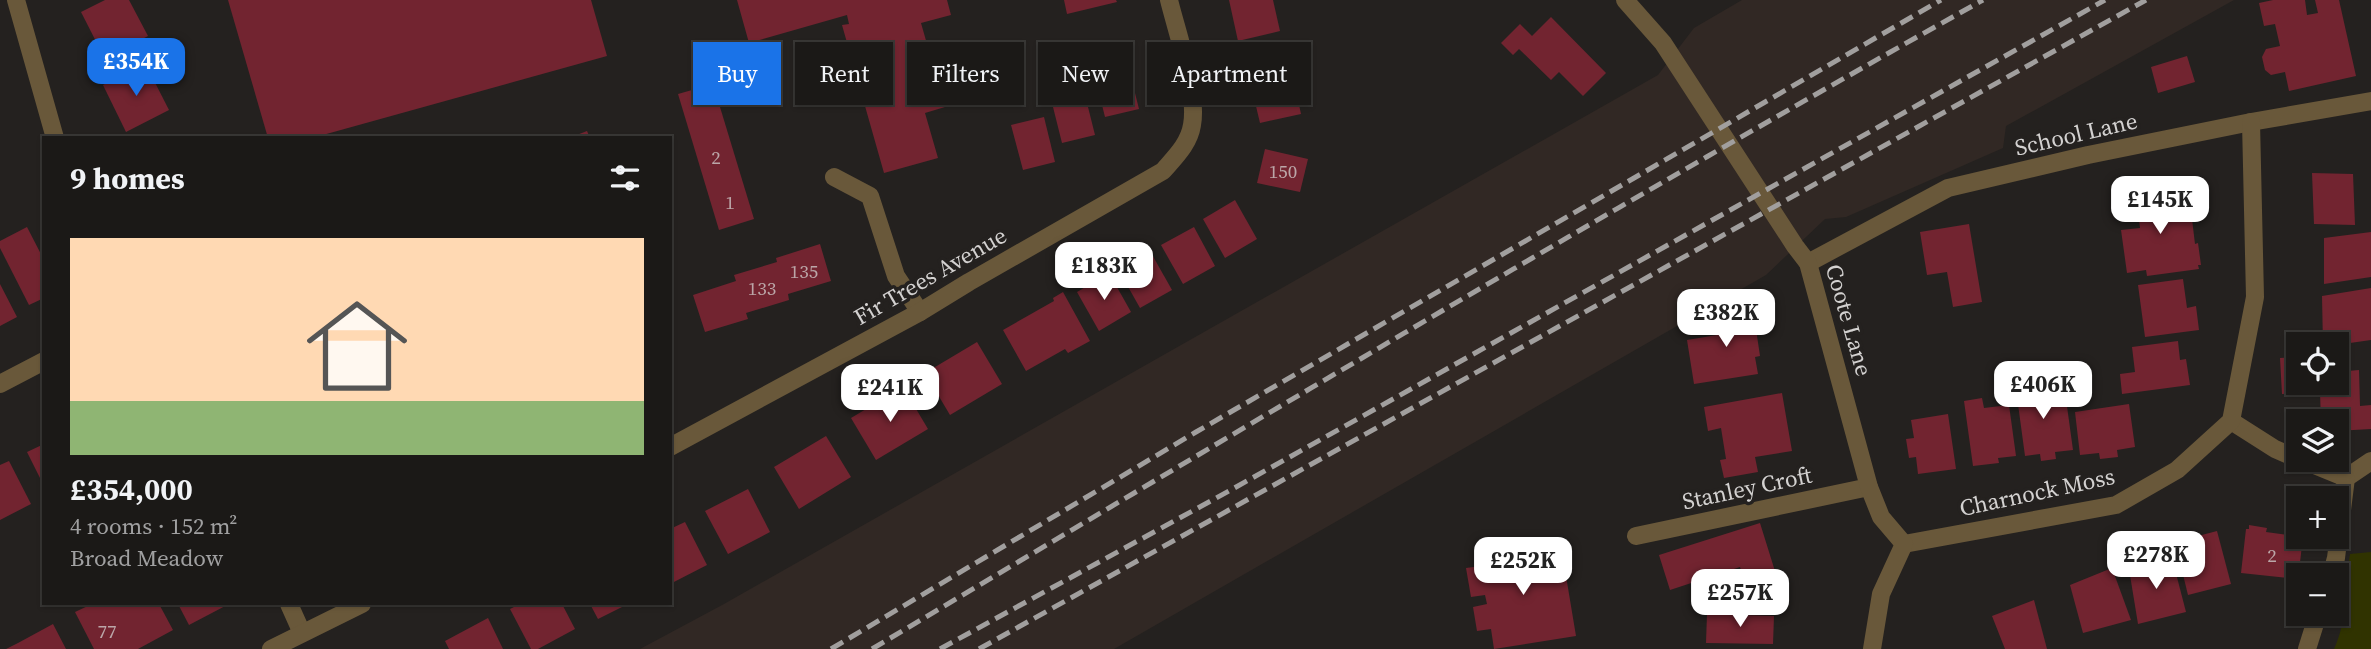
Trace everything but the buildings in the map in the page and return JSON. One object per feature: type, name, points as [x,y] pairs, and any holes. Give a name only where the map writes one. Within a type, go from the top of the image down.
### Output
[{"type":"street","points":[[16,0],[54,136]]},
{"type":"street","name":"Fir Trees Avenue","points":[[672,446],[920,312],[1163,171],[1182,150],[1192,125],[1191,88],[1169,0]]},
{"type":"street","name":"Coote Lane","points":[[1625,0],[1663,43],[1808,263],[1869,487],[1881,517],[1905,544]]},
{"type":"street","name":"School Lane","points":[[1808,263],[1948,188],[2251,121],[2371,101]]},
{"type":"street","points":[[2251,121],[2255,297],[2231,421],[2286,453]]},
{"type":"street","points":[[834,177],[870,196],[896,276],[920,312]]},
{"type":"street","points":[[0,384],[42,362]]},
{"type":"street","name":"Charnock Moss","points":[[1905,544],[2116,505],[2177,470],[2231,421]]},
{"type":"street","points":[[2335,563],[2346,478],[2371,461]]},
{"type":"street","points":[[2331,472],[2346,478]]},
{"type":"street","name":"Stanley Croft","points":[[1636,536],[1869,487]]},
{"type":"street","points":[[1872,649],[1881,594],[1905,544]]},
{"type":"street","points":[[289,605],[302,634]]},
{"type":"street","points":[[271,649],[360,605]]},
{"type":"street","points":[[2307,649],[2314,626]]},
{"type":"shaded area","points":[[1742,0],[2234,0],[2006,126],[2003,148],[1846,217],[1825,219],[1766,275],[1114,649],[640,649],[1658,75],[1694,28]]},
{"type":"shaded area","points":[[2371,552],[2371,649],[2334,649],[2342,626],[2349,626],[2350,554]]},
{"type":"railway","points":[[831,649],[1196,432],[1941,0]]},
{"type":"railway","points":[[872,649],[1564,239],[1983,0]]},
{"type":"railway","points":[[940,649],[1229,491],[2105,0]]},
{"type":"railway","points":[[979,649],[2146,0]]}]
